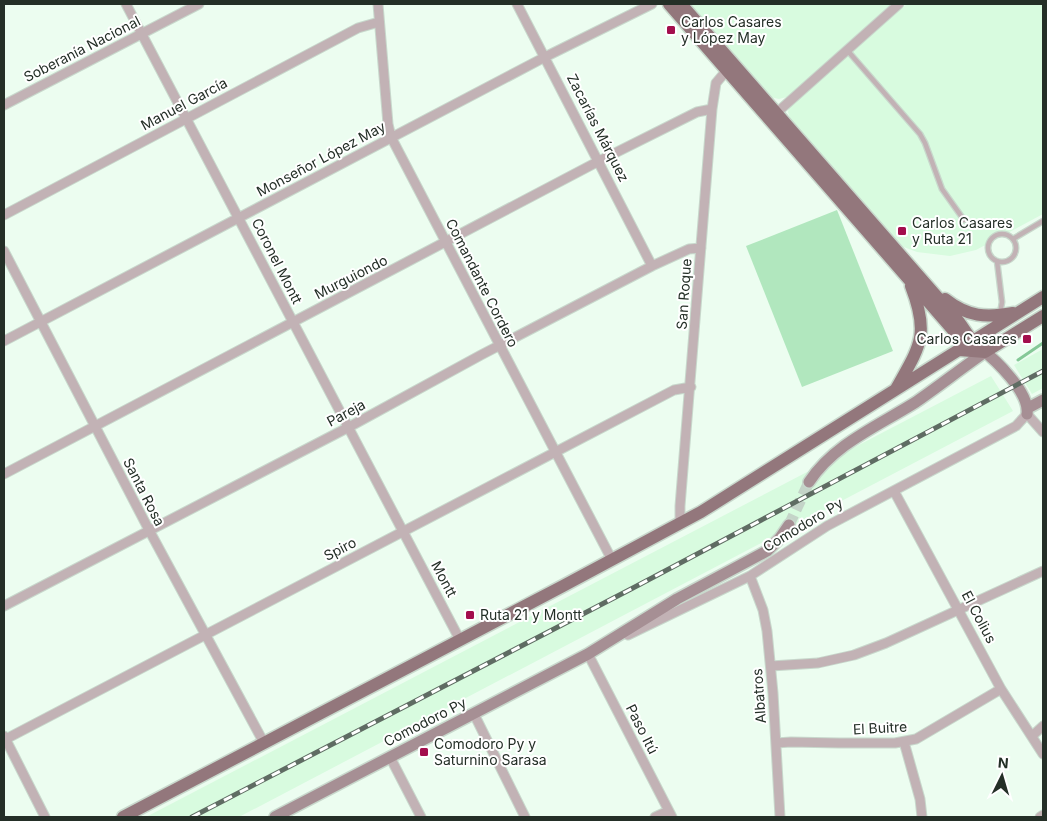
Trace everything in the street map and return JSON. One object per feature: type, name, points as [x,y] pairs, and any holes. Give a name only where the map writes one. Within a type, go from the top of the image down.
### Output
[{"type":"main road","points":[[669,4],[727,70],[773,116]]},
{"type":"main road","points":[[681,4],[773,116],[912,276],[959,322],[972,342],[998,364],[1016,386],[1028,411]]},
{"type":"main road","points":[[912,276],[962,310],[983,316],[1021,311]]},
{"type":"main road","points":[[895,391],[914,358],[921,334],[922,324],[912,276]]},
{"type":"main road","points":[[122,817],[680,523],[895,391],[1043,297]]},
{"type":"main road","points":[[809,482],[818,468],[837,452],[917,401],[984,352],[1043,316]]},
{"type":"main road","points":[[959,350],[984,352]]},
{"type":"main road","name":"Comodoro Py","points":[[1028,411],[1043,400]]},
{"type":"main road","name":"Comodoro Py","points":[[275,817],[288,814],[390,757],[588,654],[677,599],[767,551],[780,538],[789,525]]},
{"type":"street","name":"Coronel Montt","points":[[126,4],[404,531]]},
{"type":"street","name":"Soberanía Nacional","points":[[4,105],[199,4]]},
{"type":"street","name":"Comandante Cordero","points":[[378,4],[388,124],[391,137],[612,560]]},
{"type":"street","name":"Zacarías Márquez","points":[[518,4],[652,266]]},
{"type":"street","name":"Monseñor López May","points":[[4,340],[545,57],[652,4]]},
{"type":"street","points":[[773,116],[898,4]]},
{"type":"street","name":"Manuel García","points":[[4,215],[358,28],[379,22]]},
{"type":"street","name":"San Roque","points":[[680,523],[712,109],[716,83],[727,70]]},
{"type":"street","name":"Murguiondo","points":[[4,474],[599,161],[697,112],[712,109]]},
{"type":"street","name":"Pareja","points":[[4,606],[350,427],[652,266],[689,249],[701,248]]},
{"type":"street","name":"Santa Rosa","points":[[4,251],[149,530],[264,743]]},
{"type":"street","name":"Spiro","points":[[4,738],[674,390],[691,387]]},
{"type":"street","points":[[1028,411],[1043,432]]},
{"type":"street","name":"Comodoro Py","points":[[588,654],[750,576],[827,526],[1016,426],[1028,411]]},
{"type":"street","name":"El Colius","points":[[894,491],[1001,689],[1043,754]]},
{"type":"street","name":"Montt","points":[[404,531],[460,640]]},
{"type":"street","points":[[770,666],[818,663],[854,655],[886,643],[1043,571]]},
{"type":"street","name":"Albatros","points":[[750,576],[767,631],[780,817]]},
{"type":"street","name":"Paso Itú","points":[[588,654],[670,814]]},
{"type":"street","name":"El Buitre","points":[[776,743],[904,742],[916,739],[1001,689]]},
{"type":"street","points":[[474,714],[525,817]]},
{"type":"street","points":[[1032,736],[1043,726]]},
{"type":"street","points":[[4,738],[45,817]]},
{"type":"street","points":[[904,742],[920,799],[920,817]]},
{"type":"street","points":[[390,757],[421,817]]},
{"type":"street","points":[[656,817],[670,814]]},
{"type":"lane","points":[[846,49],[920,134],[942,189],[964,220]]},
{"type":"lane","points":[[1013,238],[1043,221]]},
{"type":"lane","points":[[997,234],[1006,234],[1013,238],[1016,247],[1013,256],[1006,261],[997,261],[990,256],[988,247],[990,239],[997,234]]},
{"type":"lane","points":[[997,261],[1002,302],[999,315]]},
{"type":"shaded area","points":[[687,4],[891,4],[787,97],[779,99],[770,97]]},
{"type":"shaded area","points":[[907,4],[1043,4],[1043,214],[976,250],[950,256],[917,252],[901,246],[791,121],[788,112],[789,107]]},
{"type":"shaded area","points":[[837,210],[893,351],[802,387],[746,246]]},
{"type":"shaded area","points":[[1043,349],[1043,388],[1032,394],[1014,365]]},
{"type":"shaded area","points":[[991,376],[1013,411],[239,817],[146,817]]},
{"type":"waterway","points":[[1018,360],[1043,343]]},
{"type":"tunnel","points":[[789,525],[809,482]]},
{"type":"railway","points":[[192,817],[631,589],[1043,371]]},
{"type":"place","name":"Carlos Casares y López May","points":[[671,30]]},
{"type":"place","name":"Carlos Casares y Ruta 21","points":[[902,231]]},
{"type":"place","name":"Carlos Casares","points":[[1027,339]]},
{"type":"place","name":"Ruta 21 y Montt","points":[[470,615]]},
{"type":"place","name":"Comodoro Py y Saturnino Sarasa","points":[[424,752]]}]
